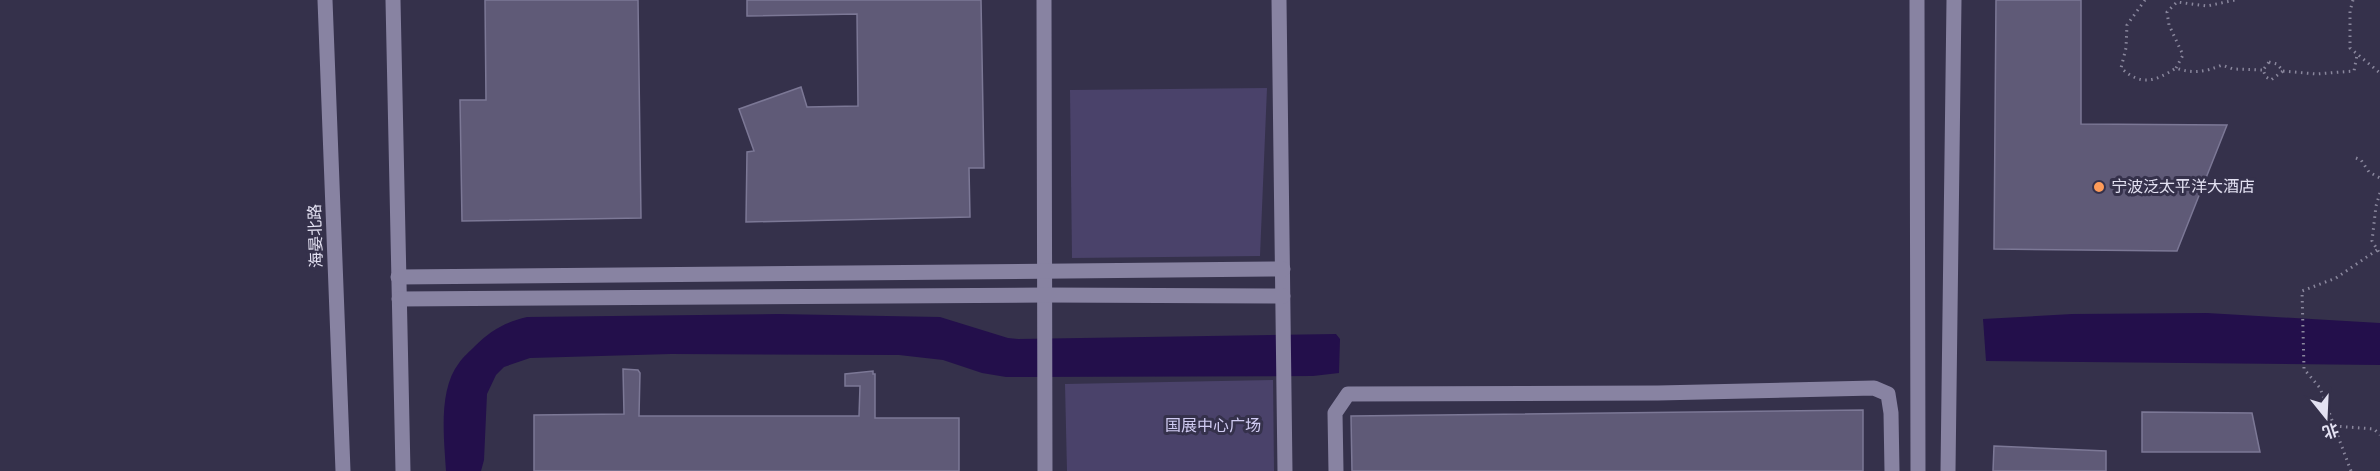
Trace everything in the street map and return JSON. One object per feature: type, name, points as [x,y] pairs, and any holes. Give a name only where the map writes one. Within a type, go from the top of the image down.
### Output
[{"type":"street","name":"海晏北路","points":[[325,0],[343,471]]},
{"type":"street","points":[[393,0],[404,471]]},
{"type":"street","points":[[1044,0],[1045,471]]},
{"type":"street","points":[[1280,0],[1285,471]]},
{"type":"street","points":[[1917,0],[1918,471]]},
{"type":"street","points":[[1948,471],[1954,0]]},
{"type":"street","points":[[398,277],[1283,269]]},
{"type":"street","points":[[399,299],[1045,295],[1283,296]]},
{"type":"street","points":[[1336,471],[1335,413],[1348,394],[1658,393],[1874,388],[1888,394],[1891,412],[1892,471]]},
{"type":"path","points":[[2145,0],[2127,25],[2126,48],[2121,68],[2132,78],[2145,80],[2161,77],[2176,68],[2183,56],[2169,25],[2167,12],[2176,2],[2207,6],[2235,0]]},
{"type":"path","points":[[2353,0],[2350,11],[2350,48],[2380,73]]},
{"type":"path","points":[[2263,70],[2266,77],[2271,80],[2283,71],[2316,74],[2354,71],[2357,55]]},
{"type":"path","points":[[2263,70],[2269,62],[2277,64],[2283,71]]},
{"type":"path","points":[[2176,68],[2188,72],[2203,72],[2222,65],[2233,69],[2263,70]]},
{"type":"path","points":[[2356,158],[2361,160],[2369,172],[2380,178]]},
{"type":"path","points":[[2351,471],[2320,388],[2304,369],[2302,291],[2336,278],[2379,252],[2372,241],[2376,206],[2380,193]]},
{"type":"path","points":[[2334,426],[2374,429],[2380,435]]},
{"type":"green space","points":[[1267,88],[1260,256],[1072,258],[1070,90]]},
{"type":"green space","name":"国展中心广场","points":[[1273,380],[1274,471],[1067,471],[1065,384]]},
{"type":"shaded area","points":[[2207,313],[2380,323],[2380,365],[1986,361],[1983,319],[2072,314]]},
{"type":"shaded area","points":[[778,314],[940,317],[1018,339],[1336,334],[1340,339],[1339,373],[1313,376],[1006,377],[982,373],[943,360],[899,355],[671,354],[530,358],[504,367],[496,375],[487,394],[484,460],[481,471],[446,471],[444,415],[445,400],[452,374],[462,359],[481,341],[505,324],[527,317]]},
{"type":"building","points":[[485,0],[638,0],[641,218],[462,221],[460,100],[486,100]]},
{"type":"building","points":[[747,0],[981,0],[984,168],[969,168],[970,217],[746,222],[747,152],[754,151],[739,109],[801,87],[807,107],[858,106],[857,14],[747,16]]},
{"type":"building","name":"宁波泛太平洋大酒店","points":[[1996,0],[2081,0],[2081,124],[2227,125],[2177,251],[1994,249]]},
{"type":"building","points":[[623,369],[638,370],[640,373],[639,416],[859,416],[860,386],[845,386],[845,374],[873,371],[875,374],[875,418],[959,418],[959,471],[534,471],[534,415],[624,414]]},
{"type":"building","points":[[1863,410],[1863,471],[1352,471],[1351,416]]},
{"type":"building","points":[[2142,412],[2252,413],[2260,452],[2142,452]]},
{"type":"building","points":[[1994,446],[2106,451],[2106,471],[1993,471]]},
{"type":"place","name":"宁波泛太平洋大酒店","points":[[2099,187]]}]
